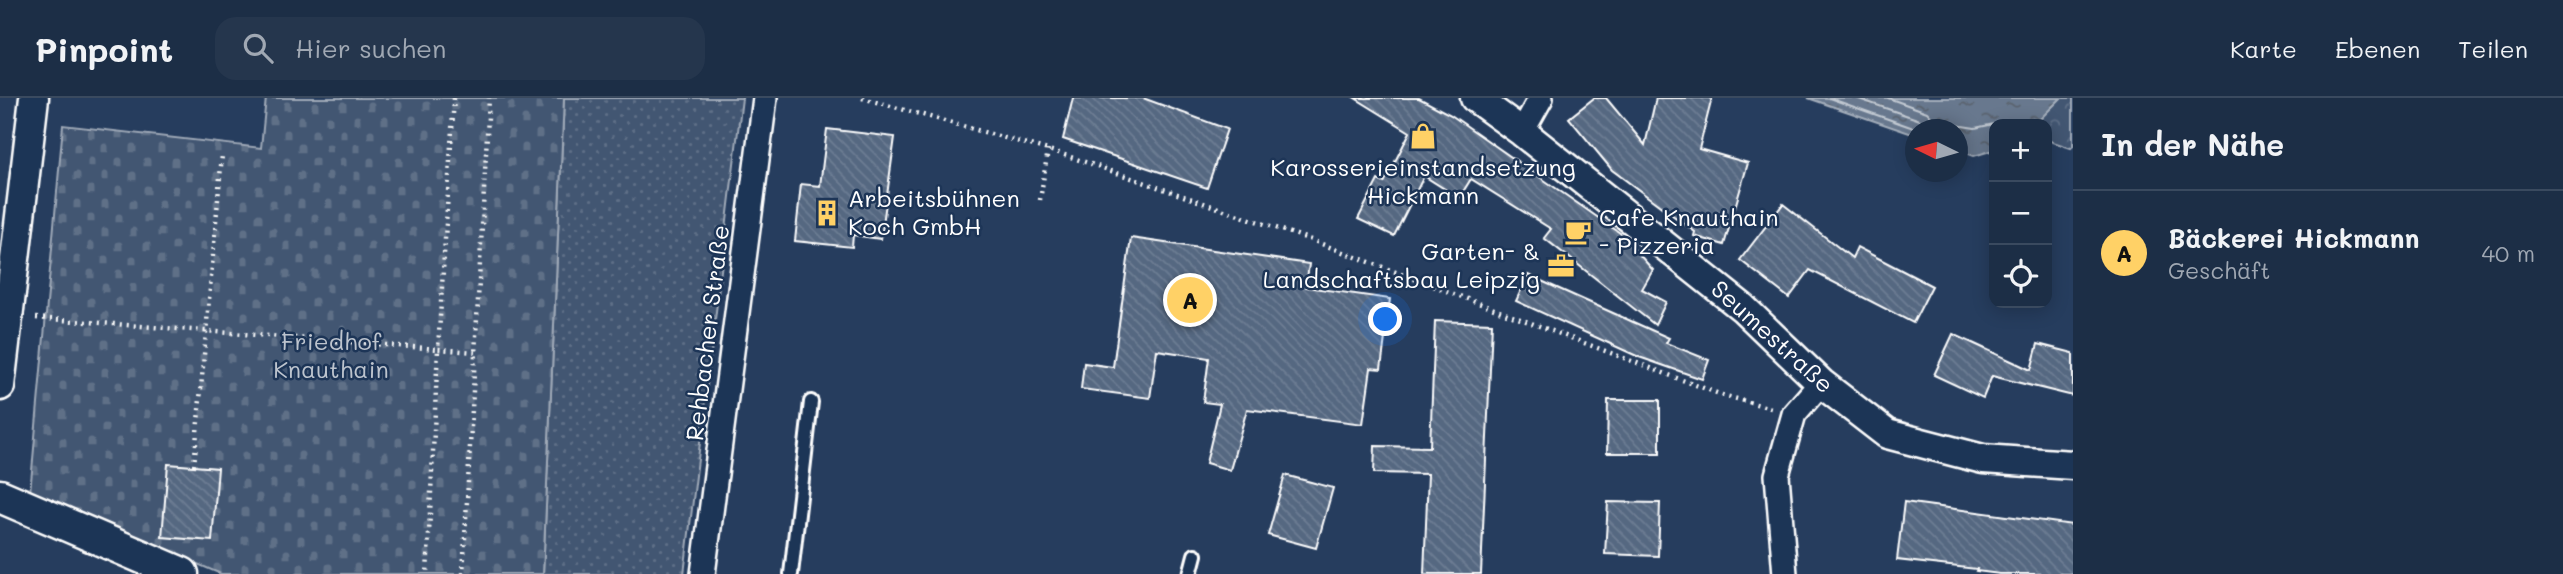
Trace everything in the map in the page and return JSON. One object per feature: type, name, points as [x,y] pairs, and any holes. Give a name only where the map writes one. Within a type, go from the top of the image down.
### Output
[{"type":"main road","points":[[0,496],[181,574]]},
{"type":"street","points":[[0,386],[34,98]]},
{"type":"street","name":"Rehbacher Straße","points":[[703,574],[765,98]]},
{"type":"street","name":"Seumestraße","points":[[1475,98],[1522,132],[1743,308],[1821,383],[1887,434],[1983,459],[2073,465]]},
{"type":"street","points":[[1522,132],[1541,98]]},
{"type":"street","points":[[1785,574],[1777,475],[1794,414],[1821,383]]},
{"type":"lane","points":[[791,574],[811,402]]},
{"type":"lane","points":[[1190,574],[1195,555]]},
{"type":"path","points":[[427,574],[454,98]]},
{"type":"path","points":[[463,574],[489,98]]},
{"type":"path","points":[[862,98],[1048,150],[1311,240],[1722,395],[1794,414]]},
{"type":"path","points":[[1040,200],[1048,150]]},
{"type":"path","points":[[194,466],[222,155]]},
{"type":"path","points":[[8,316],[475,352]]},
{"type":"green space","name":"Friedhof Knauthain","points":[[266,98],[564,98],[543,574],[221,574],[30,493],[63,125],[261,148]]},
{"type":"green space","points":[[564,98],[742,98],[684,574],[543,574]]},
{"type":"green space","points":[[2061,98],[2073,98],[2073,146],[2071,148],[2052,142],[2052,119],[2040,119]]},
{"type":"water","points":[[1808,98],[2061,98],[2040,119],[1989,119],[1989,152],[1974,156],[1968,154],[1968,119],[1905,119],[1905,132]]},
{"type":"building","points":[[1073,98],[1143,98],[1227,129],[1207,188],[1063,139]]},
{"type":"building","points":[[1355,98],[1419,98],[1451,115],[1620,233],[1653,270],[1642,289],[1666,302],[1655,325],[1544,238],[1551,229],[1471,179],[1459,198],[1424,176],[1394,236],[1358,219],[1378,180],[1384,183],[1410,132]]},
{"type":"building","points":[[1594,98],[1606,98],[1645,145],[1656,98],[1712,98],[1699,149],[1748,163],[1724,245],[1694,236],[1695,232],[1612,170],[1569,118]]},
{"type":"building","points":[[827,129],[895,137],[881,239],[853,235],[852,247],[795,241],[801,184],[820,186]]},
{"type":"building","points":[[1783,204],[1852,258],[1857,247],[1932,286],[1913,323],[1810,270],[1789,298],[1740,260]]},
{"type":"building","points":[[1131,238],[1309,264],[1306,287],[1390,299],[1381,369],[1371,368],[1363,424],[1247,409],[1230,470],[1206,463],[1220,404],[1203,402],[1209,358],[1157,350],[1150,398],[1081,389],[1084,363],[1113,367]]},
{"type":"building","points":[[1528,275],[1669,338],[1666,343],[1709,360],[1702,379],[1639,357],[1516,301]]},
{"type":"building","points":[[1435,321],[1492,323],[1481,574],[1424,574],[1428,474],[1374,473],[1375,446],[1430,447]]},
{"type":"building","points":[[1953,334],[2031,370],[2038,344],[2073,353],[2073,396],[1992,376],[1983,398],[1934,375]]},
{"type":"building","points":[[1608,400],[1660,400],[1660,453],[1607,453]]},
{"type":"building","points":[[168,464],[218,468],[212,541],[162,537]]},
{"type":"building","points":[[1285,475],[1333,488],[1316,548],[1268,535]]},
{"type":"building","points":[[1608,502],[1660,503],[1658,556],[1605,554]]},
{"type":"building","points":[[1904,502],[2073,525],[2073,574],[2000,574],[1897,560]]},
{"type":"place","name":"Karosserieinstandsetzung Hickmann","points":[[1423,136]]},
{"type":"place","name":"Arbeitsbühnen Koch GmbH","points":[[827,213]]},
{"type":"place","name":"Cafe Knauthain - Pizzeria","points":[[1578,232]]},
{"type":"place","name":"Garten- & Landschaftsbau Leipzig","points":[[1561,266]]},
{"type":"place","name":"Bäckerei Hickmann","points":[[1190,300]]}]
